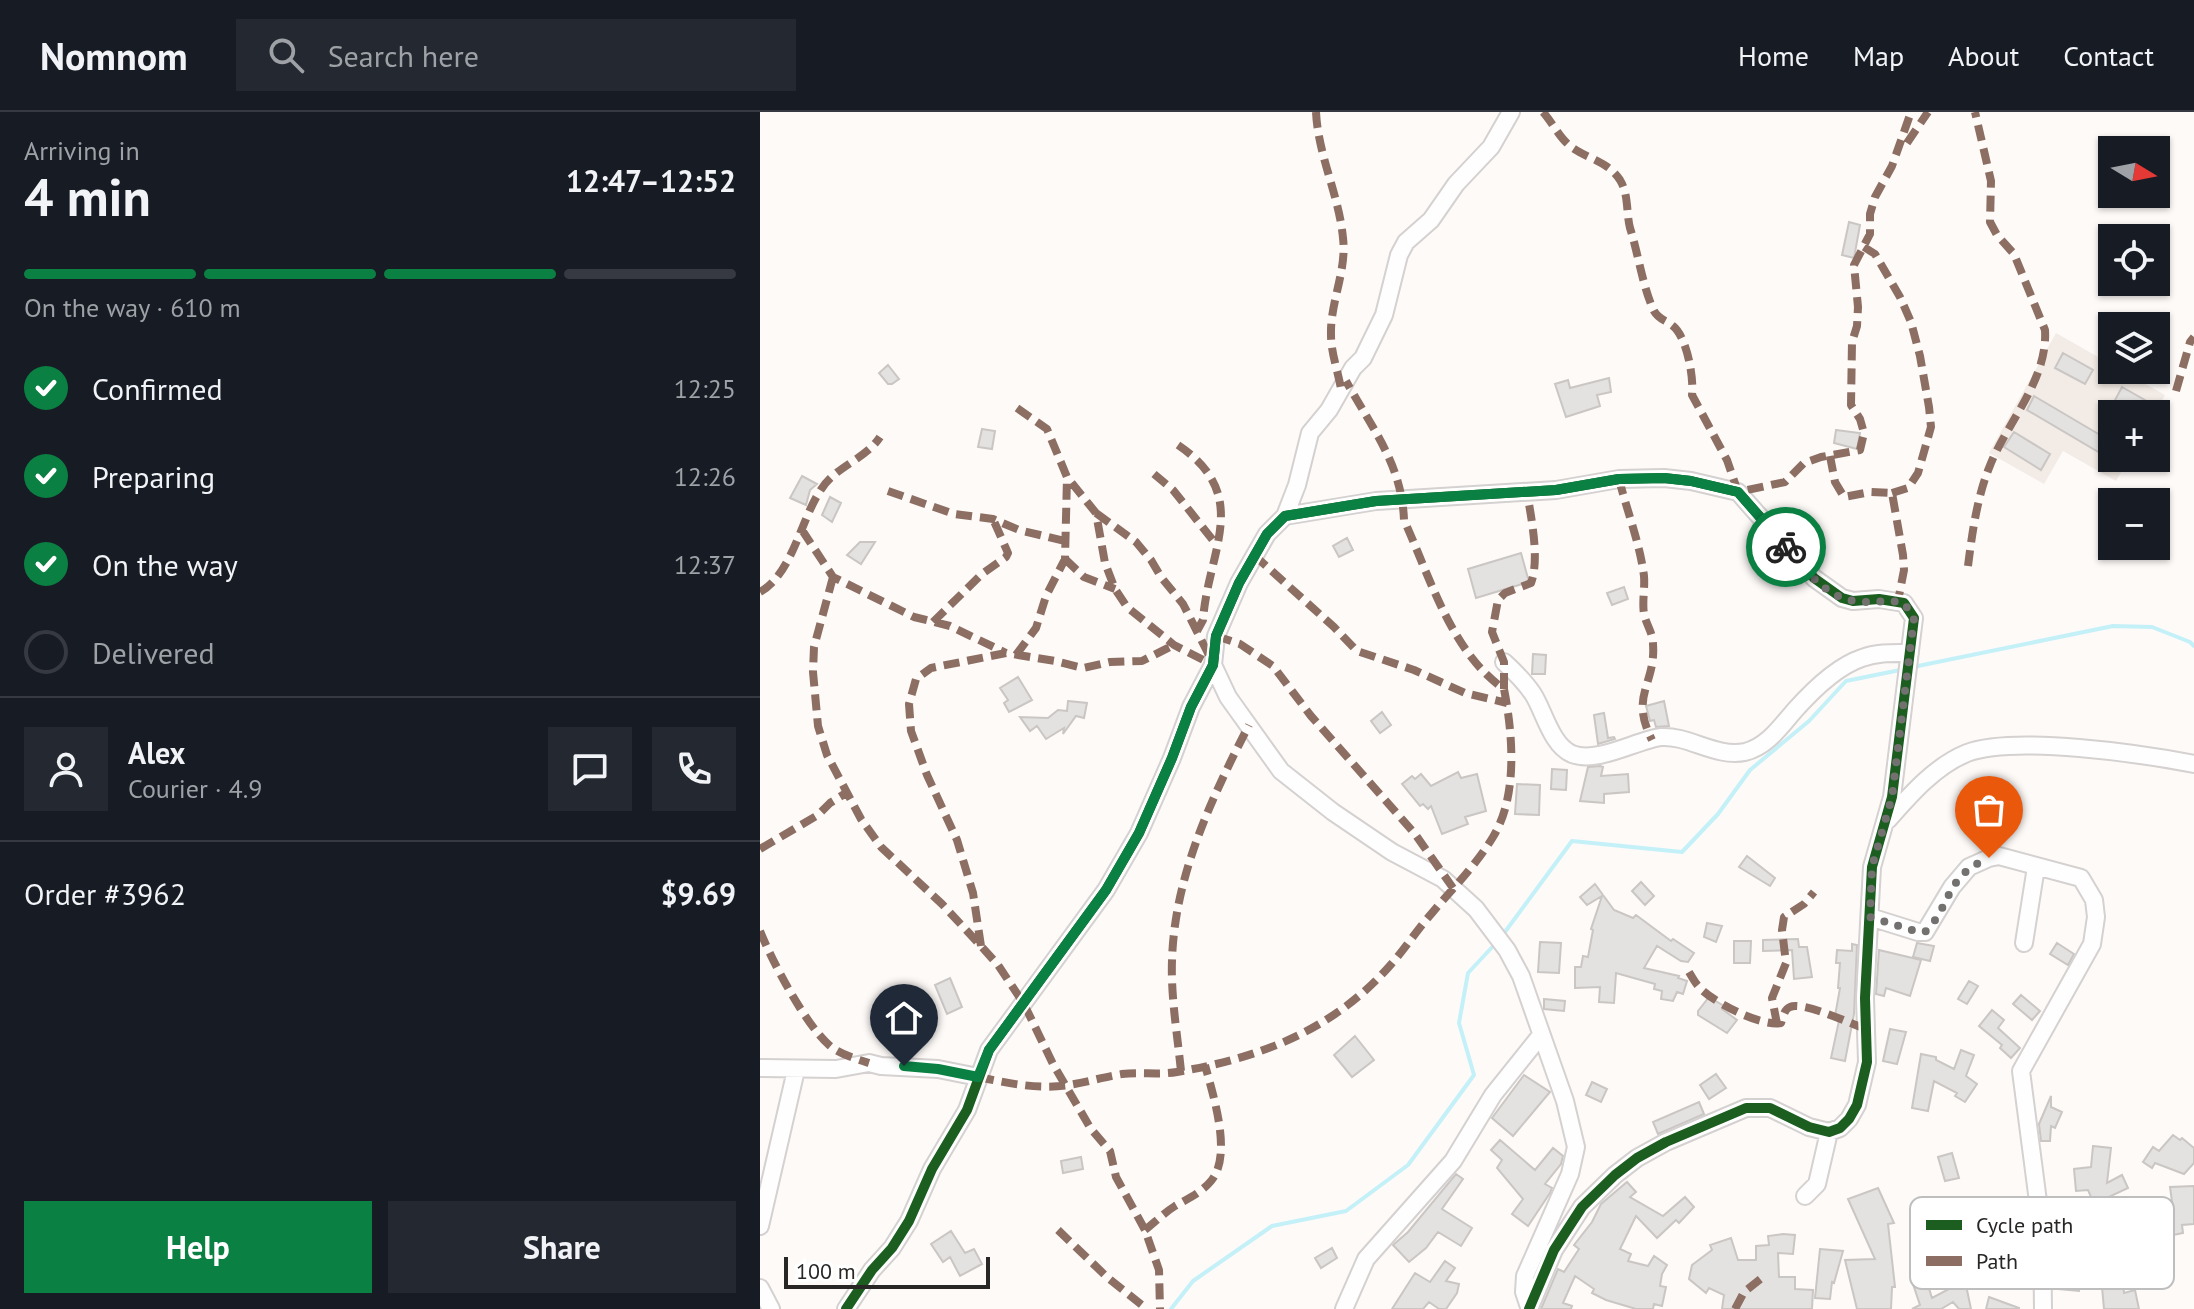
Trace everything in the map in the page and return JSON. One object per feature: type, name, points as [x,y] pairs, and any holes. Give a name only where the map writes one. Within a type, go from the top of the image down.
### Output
[{"type":"street","points":[[846,1309],[909,1221],[932,1169],[967,1110],[989,1050],[1106,890],[1139,833],[1191,707],[1213,665],[1216,636],[1239,583],[1267,534],[1285,516],[1297,485],[1310,433],[1363,358],[1384,315],[1399,255],[1406,242],[1431,220],[1456,184],[1491,147],[1511,112]]},
{"type":"street","points":[[1285,516],[1376,501],[1556,490],[1619,479],[1691,481],[1738,492],[1814,578],[1842,598],[1904,603],[1914,618],[1897,761],[1886,821],[1872,867],[1865,998],[1867,1062],[1863,1086],[1849,1119],[1840,1128],[1829,1132],[1809,1127],[1783,1112],[1759,1106],[1728,1115],[1637,1158],[1582,1207],[1554,1250],[1529,1308]]},
{"type":"street","points":[[1504,662],[1524,681],[1559,742],[1572,754],[1588,755],[1623,749],[1662,737],[1712,750],[1745,752],[1765,743],[1817,689],[1859,658],[1877,654],[1910,656]]},
{"type":"street","points":[[1213,665],[1228,697],[1281,771],[1333,812],[1392,852],[1443,879],[1476,909],[1507,950],[1521,976],[1565,1101],[1576,1147],[1570,1174],[1525,1276],[1524,1292],[1529,1308]]},
{"type":"street","points":[[1886,821],[1924,783],[1949,763],[1970,752],[2043,747],[2146,755],[2194,764]]},
{"type":"street","points":[[1870,917],[1925,932],[1952,887],[1969,867],[1999,856],[2081,878],[2094,900],[2096,917],[2088,953],[2021,1071],[2037,1197]]},
{"type":"street","points":[[2024,943],[2036,867]]},
{"type":"street","points":[[1344,1309],[1366,1259],[1441,1177],[1465,1146],[1493,1095],[1541,1035]]},
{"type":"street","points":[[760,1068],[836,1069],[869,1063],[938,1069],[978,1077]]},
{"type":"street","points":[[760,1226],[796,1070]]},
{"type":"street","points":[[1805,1196],[1817,1184],[1829,1132]]},
{"type":"street","points":[[760,1288],[771,1309]]},
{"type":"street","points":[[2043,1289],[2043,1309]]},
{"type":"shaded area","points":[[2056,333],[2098,357],[2098,384],[2146,384],[2165,395],[2162,400],[2098,400],[2098,471],[2063,451],[2044,484],[1989,453]]},
{"type":"shaded area","points":[[2100,472],[2121,472],[2116,481]]},
{"type":"building","points":[[1849,222],[1860,225],[1854,258],[1842,255]]},
{"type":"building","points":[[2063,353],[2093,370],[2085,384],[2055,368]]},
{"type":"building","points":[[888,365],[899,379],[892,384],[888,384],[879,373]]},
{"type":"building","points":[[1609,378],[1611,392],[1597,395],[1600,406],[1566,417],[1555,384],[1568,380],[1570,388]]},
{"type":"building","points":[[2122,387],[2145,400],[2115,400]]},
{"type":"building","points":[[2034,396],[2098,434],[2098,452],[2027,410]]},
{"type":"building","points":[[982,429],[995,431],[992,449],[978,447]]},
{"type":"building","points":[[1836,430],[1860,433],[1857,449],[1834,443]]},
{"type":"building","points":[[2014,432],[2050,454],[2041,470],[2004,447]]},
{"type":"building","points":[[802,476],[817,484],[810,490],[806,505],[790,498]]},
{"type":"building","points":[[830,497],[841,503],[832,522],[822,515]]},
{"type":"building","points":[[1347,538],[1353,550],[1339,557],[1333,546]]},
{"type":"building","points":[[860,542],[875,542],[861,564],[847,555]]},
{"type":"building","points":[[1521,553],[1529,582],[1476,598],[1468,569]]},
{"type":"building","points":[[1624,587],[1628,599],[1612,605],[1607,593]]},
{"type":"building","points":[[1533,654],[1546,655],[1545,674],[1532,674]]},
{"type":"building","points":[[1018,677],[1032,700],[1009,712],[1004,703],[1008,700],[1000,688]]},
{"type":"building","points":[[1068,701],[1087,703],[1084,718],[1076,716],[1063,734],[1064,728],[1046,739],[1037,726],[1030,731],[1020,717],[1048,718],[1058,710],[1067,711]]},
{"type":"building","points":[[1664,701],[1669,726],[1656,727],[1654,720],[1650,721],[1646,706]]},
{"type":"building","points":[[1382,712],[1391,725],[1380,733],[1371,721]]},
{"type":"building","points":[[1604,713],[1608,738],[1615,739],[1598,744],[1594,715]]},
{"type":"building","points":[[1588,767],[1603,767],[1601,776],[1628,774],[1629,792],[1604,794],[1604,803],[1580,801]]},
{"type":"building","points":[[1552,769],[1567,770],[1566,790],[1551,789]]},
{"type":"building","points":[[1458,772],[1461,778],[1477,774],[1486,811],[1465,817],[1468,824],[1442,834],[1431,806],[1428,809],[1423,804],[1420,806],[1402,784],[1412,776],[1415,779],[1421,774],[1431,786]]},
{"type":"building","points":[[1517,784],[1540,785],[1539,815],[1515,814]]},
{"type":"building","points":[[1747,856],[1775,878],[1770,886],[1739,867]]},
{"type":"building","points":[[1641,882],[1654,896],[1645,905],[1632,891]]},
{"type":"building","points":[[1595,884],[1614,910],[1633,918],[1636,915],[1671,941],[1673,939],[1694,953],[1688,962],[1681,961],[1657,946],[1644,968],[1679,976],[1687,981],[1683,994],[1677,992],[1673,1001],[1661,999],[1662,991],[1654,989],[1655,984],[1616,973],[1614,1003],[1599,1002],[1600,987],[1575,988],[1575,967],[1581,967],[1583,956],[1588,957],[1591,929],[1602,896],[1587,905],[1580,897]]},
{"type":"building","points":[[1707,923],[1722,926],[1716,942],[1704,937]]},
{"type":"building","points":[[1798,939],[1799,947],[1807,947],[1812,977],[1794,979],[1792,950],[1763,951],[1763,940]]},
{"type":"building","points":[[1734,941],[1751,941],[1750,963],[1734,963]]},
{"type":"building","points":[[1540,942],[1561,943],[1559,973],[1538,972]]},
{"type":"building","points":[[1917,943],[1934,946],[1930,961],[1913,957]]},
{"type":"building","points":[[2057,943],[2074,954],[2068,965],[2050,954]]},
{"type":"building","points":[[1852,944],[1857,945],[1854,1014],[1845,1061],[1831,1058],[1840,1016],[1835,1016],[1840,988],[1840,963],[1836,963],[1837,950],[1852,951]]},
{"type":"building","points":[[1879,950],[1921,960],[1910,996],[1886,988],[1884,996],[1876,994]]},
{"type":"building","points":[[950,978],[962,1007],[947,1014],[935,985]]},
{"type":"building","points":[[1969,981],[1978,986],[1967,1004],[1958,999]]},
{"type":"building","points":[[2021,995],[2040,1011],[2032,1020],[2013,1004]]},
{"type":"building","points":[[1709,997],[1724,1006],[1722,1009],[1737,1020],[1727,1033],[1698,1015]]},
{"type":"building","points":[[1544,999],[1565,1001],[1564,1011],[1544,1009]]},
{"type":"building","points":[[1992,1010],[2004,1020],[1998,1028],[2020,1048],[2011,1058],[2000,1048],[2002,1045],[1979,1026]]},
{"type":"building","points":[[1890,1029],[1906,1032],[1897,1064],[1883,1061]]},
{"type":"building","points":[[912,1036],[915,1052],[895,1056],[893,1043],[899,1042],[899,1038]]},
{"type":"building","points":[[1355,1036],[1374,1060],[1352,1077],[1334,1055]]},
{"type":"building","points":[[1961,1050],[1974,1055],[1966,1076],[1977,1084],[1965,1102],[1955,1096],[1957,1093],[1934,1081],[1928,1111],[1912,1108],[1921,1054],[1936,1057],[1936,1060],[1954,1069]]},
{"type":"building","points":[[1716,1074],[1726,1088],[1709,1099],[1700,1085]]},
{"type":"building","points":[[1524,1075],[1550,1092],[1513,1136],[1492,1118]]},
{"type":"building","points":[[1592,1082],[1607,1089],[1601,1102],[1586,1095]]},
{"type":"building","points":[[2051,1096],[2051,1107],[2062,1112],[2055,1128],[2051,1126],[2050,1141],[2041,1141],[2039,1124]]},
{"type":"building","points":[[1699,1102],[1704,1114],[1658,1134],[1653,1122]]},
{"type":"building","points":[[2173,1135],[2194,1148],[2194,1163],[2184,1174],[2155,1163],[2152,1168],[2143,1162],[2153,1147],[2159,1151]]},
{"type":"building","points":[[1500,1140],[1535,1170],[1553,1148],[1563,1156],[1561,1164],[1545,1184],[1552,1188],[1550,1193],[1528,1226],[1512,1214],[1523,1199],[1497,1168],[1502,1160],[1491,1150]]},
{"type":"building","points":[[2093,1146],[2111,1148],[2107,1183],[2122,1175],[2128,1188],[2109,1197],[2091,1197],[2088,1190],[2076,1191],[2074,1169],[2091,1167]]},
{"type":"building","points":[[1952,1153],[1959,1178],[1945,1181],[1938,1157]]},
{"type":"building","points":[[1081,1157],[1083,1169],[1063,1173],[1061,1161]]},
{"type":"building","points":[[1456,1174],[1463,1179],[1442,1209],[1472,1228],[1461,1246],[1438,1232],[1426,1248],[1409,1262],[1393,1245],[1408,1232]]},
{"type":"building","points":[[1627,1182],[1636,1192],[1630,1197],[1663,1216],[1685,1197],[1694,1207],[1679,1223],[1676,1220],[1657,1238],[1636,1216],[1620,1249],[1631,1254],[1628,1261],[1648,1266],[1654,1256],[1667,1265],[1660,1286],[1666,1287],[1662,1306],[1654,1304],[1653,1309],[1636,1309],[1606,1300],[1592,1293],[1594,1289],[1575,1276],[1563,1303],[1572,1306],[1571,1309],[1541,1309],[1558,1269],[1564,1272],[1579,1249],[1574,1245],[1601,1204]]},
{"type":"building","points":[[2194,1186],[2194,1224],[2182,1225],[2183,1233],[2174,1235],[2174,1197],[2171,1197],[2170,1187]]},
{"type":"building","points":[[1878,1188],[1894,1223],[1888,1224],[1895,1287],[1892,1287],[1891,1309],[1857,1309],[1845,1260],[1875,1259],[1848,1199]]},
{"type":"building","points":[[951,1231],[965,1253],[974,1249],[982,1264],[960,1276],[950,1257],[943,1262],[931,1244]]},
{"type":"building","points":[[1795,1235],[1793,1254],[1778,1253],[1779,1277],[1795,1277],[1795,1289],[1813,1290],[1812,1309],[1722,1309],[1724,1295],[1709,1288],[1706,1293],[1689,1279],[1692,1265],[1712,1250],[1710,1245],[1731,1238],[1738,1260],[1756,1260],[1756,1246],[1769,1245],[1768,1236]]},
{"type":"building","points":[[1332,1248],[1337,1258],[1321,1268],[1315,1258]]},
{"type":"building","points":[[1820,1249],[1843,1251],[1832,1282],[1830,1299],[1815,1298]]},
{"type":"building","points":[[1445,1261],[1455,1268],[1446,1281],[1459,1284],[1446,1309],[1439,1309],[1429,1302],[1423,1309],[1392,1309],[1415,1273],[1430,1282]]},
{"type":"building","points":[[1915,1289],[1929,1289],[1932,1298],[1949,1289],[1967,1289],[1971,1309],[1959,1309],[1953,1302],[1941,1309],[1912,1309],[1920,1305]]},
{"type":"building","points":[[2102,1289],[2124,1289],[2124,1293],[2135,1290],[2139,1309],[2104,1309]]},
{"type":"building","points":[[1989,1297],[2019,1308],[2019,1309],[1986,1309]]},
{"type":"waterway","points":[[1913,667],[2113,626],[2152,627],[2194,646]]},
{"type":"waterway","points":[[1502,936],[1572,841],[1682,852],[1718,814],[1750,770],[1809,721],[1846,681],[1905,669]]},
{"type":"waterway","points":[[1171,1309],[1193,1281],[1272,1226],[1346,1211],[1408,1165],[1474,1075],[1459,1023],[1468,973],[1496,943]]},
{"type":"marked path","points":[[1316,112],[1320,144],[1343,238],[1343,262],[1331,323],[1333,355],[1341,389]]},
{"type":"marked path","points":[[1543,112],[1570,146],[1603,164],[1620,180],[1650,302],[1656,314],[1673,326],[1682,339],[1691,369],[1692,395],[1727,460],[1738,492],[1785,482],[1804,463],[1821,457],[1860,450],[1864,433],[1851,405],[1852,342],[1858,307],[1854,265],[1870,234],[1870,214],[1875,197],[1892,166],[1911,112]]},
{"type":"marked path","points":[[1907,143],[1928,112]]},
{"type":"marked path","points":[[1968,566],[1985,480],[1996,451],[2040,367],[2045,330],[2014,254],[1990,222],[1991,181],[1975,112]]},
{"type":"marked path","points":[[1864,247],[1875,254],[1911,322],[1929,407],[1931,427],[1918,473],[1908,488],[1892,493]]},
{"type":"marked path","points":[[2176,391],[2194,337]]},
{"type":"marked path","points":[[978,1077],[1046,1087],[1122,1074],[1170,1073],[1236,1059],[1290,1039],[1316,1026],[1364,992],[1398,956],[1493,837],[1507,803],[1510,784],[1510,726],[1504,689],[1470,655],[1444,612],[1404,520],[1392,464],[1346,381]]},
{"type":"marked path","points":[[1017,408],[1047,429],[1067,477],[1096,513],[1105,563],[1115,589],[1127,607],[1174,645],[1213,665]]},
{"type":"marked path","points":[[760,592],[771,584],[788,560],[813,503],[826,482],[866,452],[880,437]]},
{"type":"marked path","points":[[1178,445],[1201,464],[1214,484],[1220,504],[1217,547],[1203,620],[1197,631]]},
{"type":"marked path","points":[[1830,456],[1835,482],[1844,497],[1870,492],[1892,493],[1904,570],[1898,601]]},
{"type":"marked path","points":[[1154,474],[1173,490],[1216,544]]},
{"type":"marked path","points":[[1016,655],[1036,628],[1046,596],[1065,559],[1067,477]]},
{"type":"marked path","points":[[1619,479],[1642,564],[1644,614],[1653,640],[1653,658],[1643,701],[1643,712],[1652,740]]},
{"type":"marked path","points":[[888,491],[954,514],[993,519],[1019,530],[1065,541]]},
{"type":"marked path","points":[[1504,689],[1504,662],[1492,632],[1498,600],[1505,593],[1531,583],[1534,573],[1534,538],[1527,492]]},
{"type":"marked path","points":[[1096,513],[1136,542],[1151,560],[1183,604],[1212,661]]},
{"type":"marked path","points":[[933,622],[982,574],[1006,557],[1008,553],[993,519]]},
{"type":"marked path","points":[[802,530],[833,577],[914,617],[950,626],[1006,653]]},
{"type":"marked path","points":[[1254,555],[1357,651],[1414,670],[1465,693],[1507,703]]},
{"type":"marked path","points":[[1065,559],[1084,577],[1115,589]]},
{"type":"marked path","points":[[833,577],[814,647],[813,672],[818,726],[827,755],[861,819],[881,847],[942,904],[981,946],[1024,1004],[1053,1064],[1091,1129],[1110,1151],[1116,1177],[1145,1230],[1159,1270],[1160,1309]]},
{"type":"marked path","points":[[1216,636],[1240,644],[1273,666],[1311,716],[1415,834],[1453,888]]},
{"type":"marked path","points":[[981,946],[973,893],[957,840],[911,731],[909,704],[916,679],[931,668],[1006,653],[1083,668],[1110,662],[1142,661],[1174,645]]},
{"type":"marked path","points":[[1181,1071],[1172,980],[1177,913],[1194,848],[1219,786],[1249,725]]},
{"type":"marked path","points":[[760,849],[818,815],[846,793]]},
{"type":"marked path","points":[[1777,1024],[1772,998],[1786,963],[1782,930],[1784,917],[1804,904],[1814,892]]},
{"type":"marked path","points":[[760,931],[772,959],[810,1023],[829,1045],[869,1063]]},
{"type":"marked path","points":[[1689,972],[1700,988],[1715,1000],[1762,1021],[1781,1023],[1786,1010],[1796,1006],[1816,1010],[1866,1029]]},
{"type":"marked path","points":[[1145,1230],[1203,1189],[1217,1170],[1221,1141],[1205,1065]]},
{"type":"marked path","points":[[1058,1230],[1108,1278],[1147,1309]]},
{"type":"marked path","points":[[1735,1309],[1744,1292],[1763,1277]]},
{"type":"cycle path","points":[[846,1309],[909,1221],[932,1169],[967,1110],[989,1050],[1106,890],[1139,833],[1191,707],[1213,665],[1216,636],[1239,583],[1267,534],[1285,516],[1376,501],[1556,490],[1619,479],[1691,481],[1738,492],[1814,578],[1842,598],[1904,603],[1914,618],[1892,797],[1872,867],[1865,998],[1867,1062],[1857,1105],[1840,1128],[1829,1132],[1809,1127],[1770,1108],[1746,1108],[1666,1142],[1637,1158],[1582,1207],[1554,1250],[1529,1309]]},
{"type":"way so far","points":[[1786,547],[1831,592],[1853,601],[1898,601],[1904,603],[1914,618],[1892,797],[1872,867],[1870,917],[1925,932],[1952,887],[1969,867],[1989,858]]},
{"type":"route","points":[[904,1066],[978,1077],[989,1050],[1106,890],[1139,833],[1191,707],[1213,665],[1216,636],[1239,583],[1267,534],[1285,516],[1376,501],[1556,490],[1619,479],[1664,478],[1738,492],[1786,547]]}]
